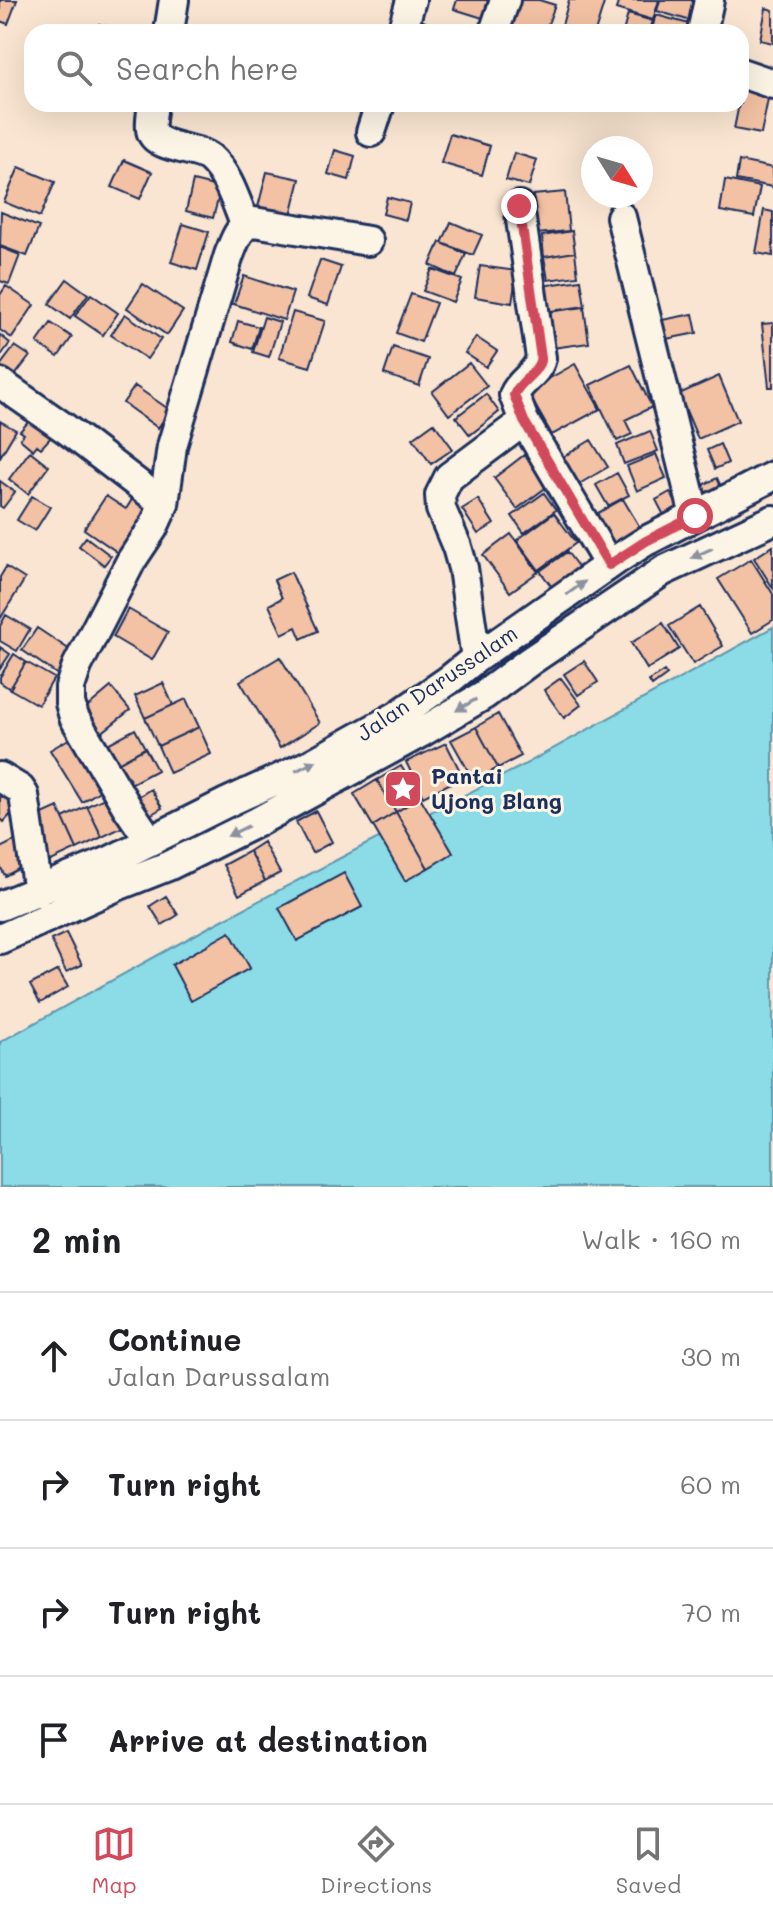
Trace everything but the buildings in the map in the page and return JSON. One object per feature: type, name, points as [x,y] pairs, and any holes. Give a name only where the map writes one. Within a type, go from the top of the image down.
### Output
[{"type":"street","points":[[170,24],[174,0]]},
{"type":"street","points":[[404,24],[411,0]]},
{"type":"street","points":[[497,24],[505,0]]},
{"type":"street","points":[[704,24],[709,0]]},
{"type":"street","points":[[749,76],[773,84]]},
{"type":"street","points":[[152,112],[153,136],[206,155],[217,165],[245,224]]},
{"type":"street","points":[[371,132],[377,112]]},
{"type":"street","points":[[519,206],[541,358],[536,371],[516,389],[514,395],[524,421],[609,565]]},
{"type":"street","points":[[621,217],[695,516]]},
{"type":"street","points":[[150,841],[74,717],[70,687],[77,666],[164,504],[172,446],[229,255],[240,230],[245,224],[254,222],[368,241]]},
{"type":"street","points":[[0,383],[164,504]]},
{"type":"street","points":[[476,658],[463,568],[441,509],[440,495],[449,477],[524,421]]},
{"type":"street","name":"Jalan Darussalam","points":[[0,906],[110,861],[309,765],[397,716],[646,541],[773,476]]},
{"type":"street","name":"Jalan Darussalam","points":[[0,939],[168,866],[257,822],[484,695],[663,571],[773,520]]},
{"type":"street","points":[[646,541],[663,571]]},
{"type":"street","points":[[512,633],[530,661]]},
{"type":"street","points":[[0,777],[24,795],[38,892]]},
{"type":"water","points":[[773,627],[773,1187],[0,1187],[0,1042],[211,926],[520,767]]},
{"type":"place","name":"Pantai Ujong Blang","points":[[403,789]]},
{"type":"route","points":[[519,206],[541,358],[536,371],[516,389],[514,395],[524,421],[609,565],[646,541],[695,516]]}]
